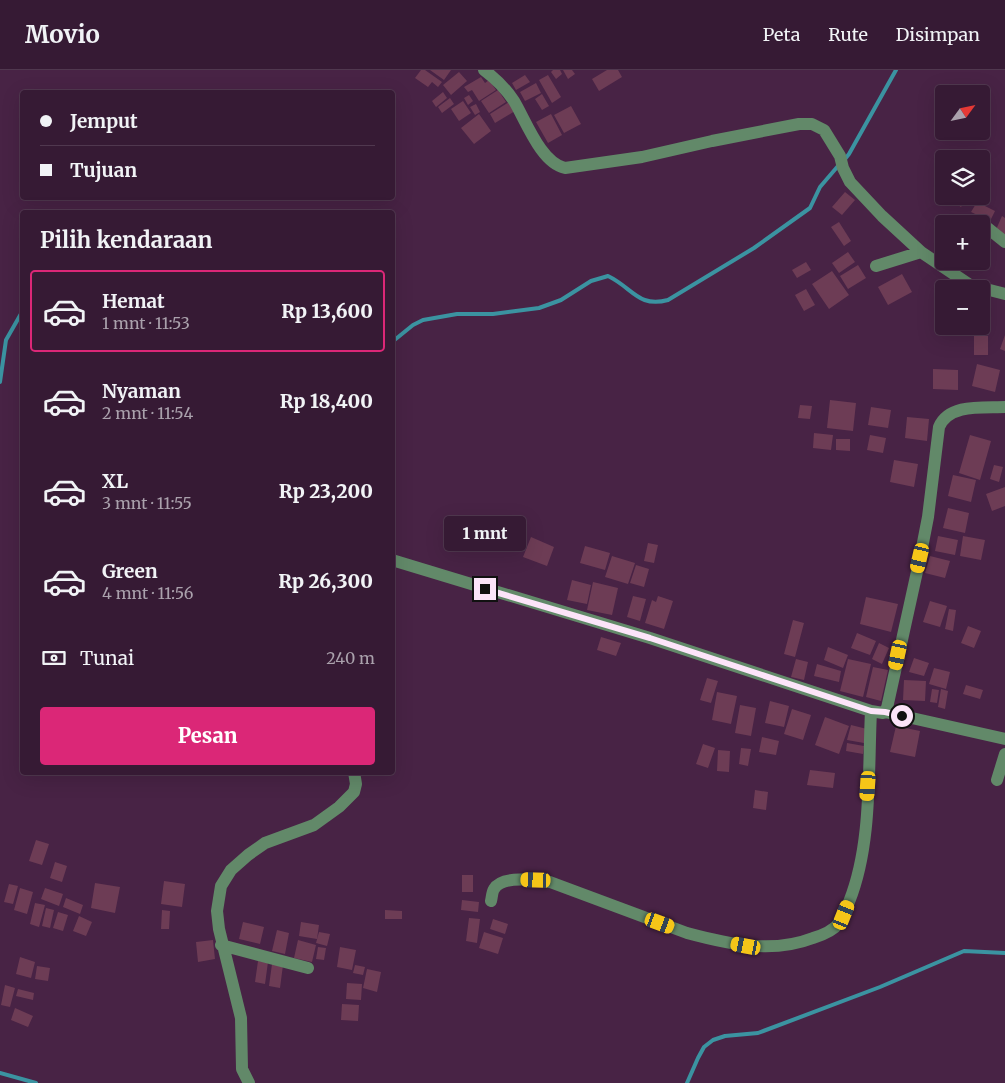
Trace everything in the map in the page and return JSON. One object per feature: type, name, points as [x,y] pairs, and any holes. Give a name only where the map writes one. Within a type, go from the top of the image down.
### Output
[{"type":"street","points":[[484,70],[494,77],[513,100],[545,156],[556,165],[565,168],[642,157],[799,124],[812,124],[824,130],[832,140],[848,178],[856,189],[921,252],[970,285],[1005,294]]},
{"type":"street","points":[[990,229],[1005,242]]},
{"type":"street","points":[[876,266],[921,252]]},
{"type":"street","points":[[885,712],[928,517],[939,426],[944,418],[958,410],[1005,407]]},
{"type":"street","points":[[395,561],[650,638],[871,711],[885,712],[1005,739]]},
{"type":"street","points":[[491,901],[494,888],[502,882],[536,880],[556,885],[687,933],[710,939],[759,947],[792,945],[822,935],[841,921],[858,874],[866,820],[871,711]]},
{"type":"street","points":[[997,780],[1005,754]]},
{"type":"street","points":[[249,1083],[242,1069],[241,1018],[221,945],[217,911],[221,886],[227,875],[248,855],[268,841],[314,825],[339,807],[355,788],[354,775]]},
{"type":"street","points":[[221,945],[308,968]]},
{"type":"building","points":[[421,70],[425,70],[442,82],[438,87],[432,82],[428,87],[415,78]]},
{"type":"building","points":[[430,70],[451,70],[444,80]]},
{"type":"building","points":[[553,70],[560,70],[562,74],[556,79],[551,72]]},
{"type":"building","points":[[563,70],[572,70],[575,74],[568,79]]},
{"type":"building","points":[[607,70],[618,70],[622,77],[599,91],[592,79]]},
{"type":"building","points":[[459,72],[467,81],[451,95],[443,85]]},
{"type":"building","points":[[525,75],[530,82],[516,90],[512,83]]},
{"type":"building","points":[[548,75],[561,97],[552,103],[539,80]]},
{"type":"building","points":[[481,77],[485,83],[489,80],[496,90],[479,101],[472,90],[468,92],[464,87]]},
{"type":"building","points":[[536,83],[541,93],[525,101],[520,92]]},
{"type":"building","points":[[498,90],[506,102],[489,113],[481,101]]},
{"type":"building","points":[[443,92],[447,98],[436,107],[432,101]]},
{"type":"building","points":[[542,94],[549,106],[542,110],[535,99]]},
{"type":"building","points":[[469,95],[473,101],[468,105],[464,98]]},
{"type":"building","points":[[450,98],[454,104],[442,113],[438,107]]},
{"type":"building","points":[[463,101],[471,113],[459,121],[451,109]]},
{"type":"building","points":[[509,102],[515,111],[495,123],[490,114]]},
{"type":"building","points":[[476,104],[480,112],[475,115],[470,107]]},
{"type":"building","points":[[571,106],[581,124],[564,133],[554,115]]},
{"type":"building","points":[[479,114],[491,131],[474,144],[461,128]]},
{"type":"building","points":[[551,114],[562,135],[548,143],[536,122]]},
{"type":"building","points":[[845,192],[855,200],[842,215],[832,207]]},
{"type":"building","points":[[975,205],[983,205],[995,211],[990,221],[990,215],[977,215],[971,212]]},
{"type":"building","points":[[1002,216],[1005,218],[1005,235],[995,232]]},
{"type":"building","points":[[839,222],[851,241],[844,246],[831,227]]},
{"type":"building","points":[[848,252],[855,262],[839,273],[832,263]]},
{"type":"building","points":[[806,262],[811,270],[797,278],[792,270]]},
{"type":"building","points":[[858,265],[866,278],[848,289],[840,276]]},
{"type":"building","points":[[832,271],[849,295],[829,309],[812,284]]},
{"type":"building","points":[[902,274],[912,292],[888,305],[878,287]]},
{"type":"building","points":[[806,289],[815,305],[804,311],[795,295]]},
{"type":"building","points":[[1005,335],[1005,351],[1000,349]]},
{"type":"building","points":[[974,336],[988,336],[988,355],[974,355]]},
{"type":"building","points":[[977,364],[1000,370],[995,392],[972,386]]},
{"type":"building","points":[[933,369],[958,370],[958,390],[933,389]]},
{"type":"building","points":[[830,400],[856,403],[853,431],[827,428]]},
{"type":"building","points":[[800,405],[812,406],[810,419],[798,418]]},
{"type":"building","points":[[871,407],[891,410],[888,428],[868,425]]},
{"type":"building","points":[[907,417],[929,419],[927,441],[905,438]]},
{"type":"building","points":[[814,433],[833,435],[831,450],[813,448]]},
{"type":"building","points":[[870,435],[886,438],[883,453],[867,450]]},
{"type":"building","points":[[970,435],[991,441],[980,480],[959,473]]},
{"type":"building","points":[[836,439],[850,439],[850,451],[836,450]]},
{"type":"building","points":[[894,460],[918,464],[914,487],[890,482]]},
{"type":"building","points":[[994,465],[1003,467],[999,482],[990,479]]},
{"type":"building","points":[[953,475],[976,480],[971,502],[948,496]]},
{"type":"building","points":[[1005,487],[1005,506],[992,511],[986,494]]},
{"type":"building","points":[[948,508],[969,513],[965,533],[943,528]]},
{"type":"building","points":[[938,536],[958,540],[955,555],[935,551]]},
{"type":"building","points":[[963,536],[985,540],[981,560],[960,556]]},
{"type":"building","points":[[531,537],[554,547],[547,566],[523,557]]},
{"type":"building","points":[[648,543],[658,545],[654,563],[644,561]]},
{"type":"building","points":[[585,546],[610,553],[605,570],[580,563]]},
{"type":"building","points":[[612,556],[635,563],[628,584],[605,577]]},
{"type":"building","points":[[930,556],[950,561],[945,578],[925,573]]},
{"type":"building","points":[[636,565],[649,569],[644,587],[630,583]]},
{"type":"building","points":[[572,580],[591,585],[587,604],[567,600]]},
{"type":"building","points":[[593,582],[618,588],[612,615],[587,610]]},
{"type":"building","points":[[633,596],[646,599],[640,621],[627,617]]},
{"type":"building","points":[[658,596],[673,601],[664,629],[645,623],[652,600],[656,602]]},
{"type":"building","points":[[866,597],[898,604],[891,632],[860,624]]},
{"type":"building","points":[[930,601],[947,606],[940,627],[923,622]]},
{"type":"building","points":[[949,609],[956,610],[953,631],[945,629]]},
{"type":"building","points":[[793,620],[804,623],[795,657],[784,654]]},
{"type":"building","points":[[968,626],[981,631],[974,648],[961,643]]},
{"type":"building","points":[[857,633],[876,641],[870,655],[851,648]]},
{"type":"building","points":[[601,637],[621,643],[616,656],[597,650]]},
{"type":"building","points":[[879,643],[889,648],[882,664],[872,659]]},
{"type":"building","points":[[828,647],[848,655],[843,668],[824,660]]},
{"type":"building","points":[[914,658],[929,663],[924,676],[909,672]]},
{"type":"building","points":[[796,659],[808,662],[804,680],[791,677]]},
{"type":"building","points":[[848,659],[871,664],[863,697],[840,691]]},
{"type":"building","points":[[817,664],[841,671],[839,682],[814,676]]},
{"type":"building","points":[[873,667],[888,670],[881,701],[866,697]]},
{"type":"building","points":[[934,668],[950,672],[946,689],[929,684]]},
{"type":"building","points":[[707,678],[718,681],[711,703],[700,700]]},
{"type":"building","points":[[904,680],[926,681],[925,701],[903,700]]},
{"type":"building","points":[[966,685],[983,690],[980,699],[963,694]]},
{"type":"building","points":[[932,689],[939,690],[937,703],[930,702]]},
{"type":"building","points":[[941,689],[948,691],[945,709],[938,707]]},
{"type":"building","points":[[717,692],[737,696],[731,724],[712,720]]},
{"type":"building","points":[[770,701],[789,706],[784,727],[765,723]]},
{"type":"building","points":[[740,705],[756,708],[751,736],[735,733]]},
{"type":"building","points":[[792,709],[811,715],[803,740],[784,734]]},
{"type":"building","points":[[825,717],[849,726],[839,754],[815,745]]},
{"type":"building","points":[[851,725],[867,729],[864,743],[847,740]]},
{"type":"building","points":[[896,726],[920,731],[915,757],[890,752]]},
{"type":"building","points":[[762,737],[779,741],[776,755],[759,752]]},
{"type":"building","points":[[847,743],[864,746],[863,754],[846,751]]},
{"type":"building","points":[[703,744],[715,748],[708,768],[696,764]]},
{"type":"building","points":[[741,748],[751,749],[748,766],[739,764]]},
{"type":"building","points":[[718,750],[730,751],[729,772],[717,771]]},
{"type":"building","points":[[810,770],[835,773],[833,788],[807,785]]},
{"type":"building","points":[[755,790],[768,792],[766,810],[753,808]]},
{"type":"building","points":[[36,840],[49,844],[42,865],[29,861]]},
{"type":"building","points":[[55,862],[67,866],[62,882],[50,878]]},
{"type":"building","points":[[462,875],[473,875],[473,892],[462,892]]},
{"type":"building","points":[[164,881],[185,884],[182,907],[161,904]]},
{"type":"building","points":[[95,883],[120,887],[115,913],[91,908]]},
{"type":"building","points":[[9,884],[18,886],[13,904],[4,902]]},
{"type":"building","points":[[20,888],[33,892],[27,914],[14,910]]},
{"type":"building","points":[[45,888],[63,894],[59,906],[41,899]]},
{"type":"building","points":[[66,898],[83,905],[80,914],[63,907]]},
{"type":"building","points":[[462,900],[479,902],[478,912],[461,910]]},
{"type":"building","points":[[35,903],[45,905],[39,927],[30,924]]},
{"type":"building","points":[[46,908],[54,910],[50,928],[42,926]]},
{"type":"building","points":[[162,910],[170,911],[169,929],[161,929]]},
{"type":"building","points":[[385,910],[402,911],[402,919],[385,919]]},
{"type":"building","points":[[58,912],[68,915],[63,931],[53,928]]},
{"type":"building","points":[[79,916],[92,922],[86,936],[73,931]]},
{"type":"building","points":[[469,918],[480,919],[477,943],[466,941]]},
{"type":"building","points":[[493,919],[508,924],[505,934],[490,929]]},
{"type":"building","points":[[243,922],[264,927],[260,944],[239,939]]},
{"type":"building","points":[[301,922],[319,925],[317,939],[299,936]]},
{"type":"building","points":[[277,930],[289,933],[285,954],[272,951]]},
{"type":"building","points":[[319,932],[330,934],[327,946],[316,943]]},
{"type":"building","points":[[484,932],[503,938],[498,954],[479,948]]},
{"type":"building","points":[[213,940],[215,959],[198,962],[196,942]]},
{"type":"building","points":[[298,940],[316,945],[312,962],[294,958]]},
{"type":"building","points":[[318,947],[326,948],[324,960],[316,959]]},
{"type":"building","points":[[340,947],[356,950],[352,970],[337,967]]},
{"type":"building","points":[[20,957],[35,962],[31,978],[16,974]]},
{"type":"building","points":[[258,961],[268,962],[265,984],[255,982]]},
{"type":"building","points":[[272,964],[283,965],[280,988],[269,986]]},
{"type":"building","points":[[355,965],[365,967],[363,975],[353,973]]},
{"type":"building","points":[[37,966],[50,968],[48,981],[35,979]]},
{"type":"building","points":[[367,969],[381,972],[377,992],[363,988]]},
{"type":"building","points":[[347,983],[362,984],[361,1000],[346,999]]},
{"type":"building","points":[[5,985],[15,988],[10,1007],[1,1005]]},
{"type":"building","points":[[18,989],[34,993],[33,1000],[16,996]]},
{"type":"building","points":[[342,1004],[359,1005],[358,1021],[341,1020]]},
{"type":"building","points":[[15,1008],[33,1016],[28,1027],[11,1020]]},
{"type":"waterway","points":[[845,159],[896,70]]},
{"type":"waterway","points":[[395,340],[413,325],[423,320],[457,314],[493,314],[539,308],[561,300],[591,281],[608,276],[642,299],[658,302],[668,300],[754,248],[810,208],[820,187],[838,166]]},
{"type":"waterway","points":[[0,382],[6,340],[20,316]]},
{"type":"waterway","points":[[687,1083],[704,1047],[713,1040],[725,1036],[758,1033],[880,987],[964,951],[1005,953]]},
{"type":"waterway","points":[[0,1073],[36,1083]]},
{"type":"route","points":[[485,589],[650,638],[772,680],[871,711],[902,716]]}]
